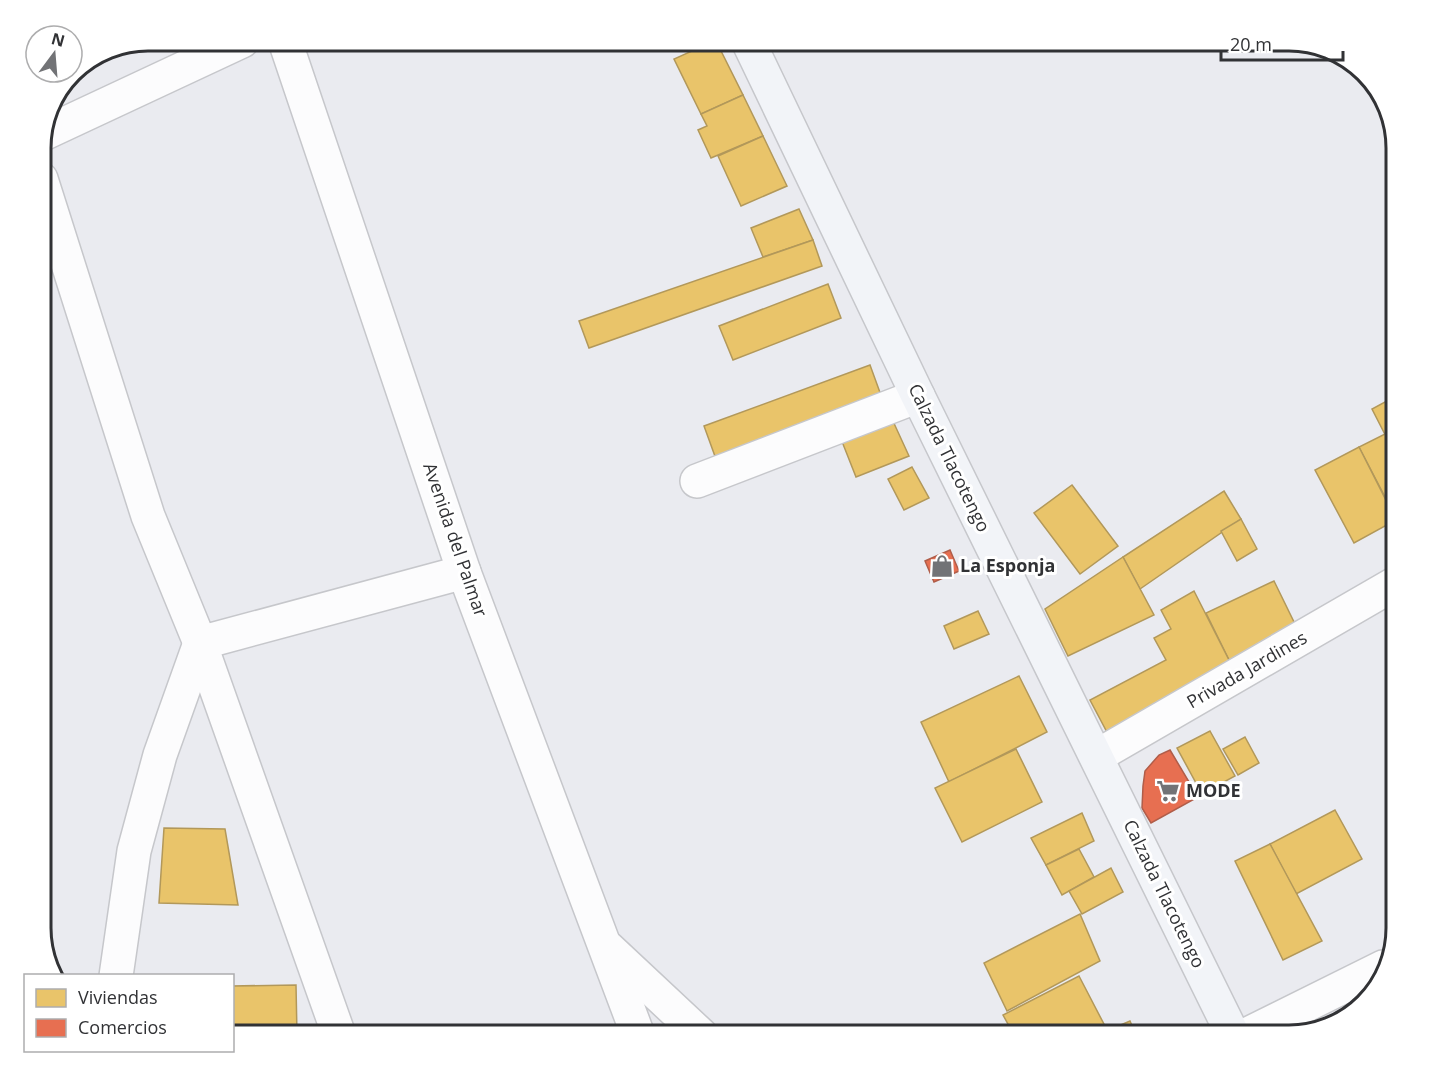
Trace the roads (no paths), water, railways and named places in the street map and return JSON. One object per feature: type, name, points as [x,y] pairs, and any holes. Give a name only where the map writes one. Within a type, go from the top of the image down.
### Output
[{"type":"street","points":[[53,129],[219,51]]},
{"type":"street","name":"Avenida del Palmar","points":[[289,51],[464,572],[634,1025]]},
{"type":"street","name":"Calzada Tlacotengo","points":[[753,51],[918,396],[1228,1025]]},
{"type":"street","points":[[51,210],[148,516],[200,643],[335,1025]]},
{"type":"street","points":[[697,481],[918,396]]},
{"type":"street","points":[[200,643],[464,572]]},
{"type":"street","name":"Privada Jardines","points":[[1097,756],[1386,589]]},
{"type":"street","points":[[116,974],[134,851],[160,755],[200,643]]},
{"type":"street","points":[[603,943],[689,1025]]},
{"type":"street","points":[[1266,1025],[1376,970]]},
{"type":"place","name":"La Esponja","points":[[942,566]]},
{"type":"place","name":"MODE","points":[[1168,791]]}]
